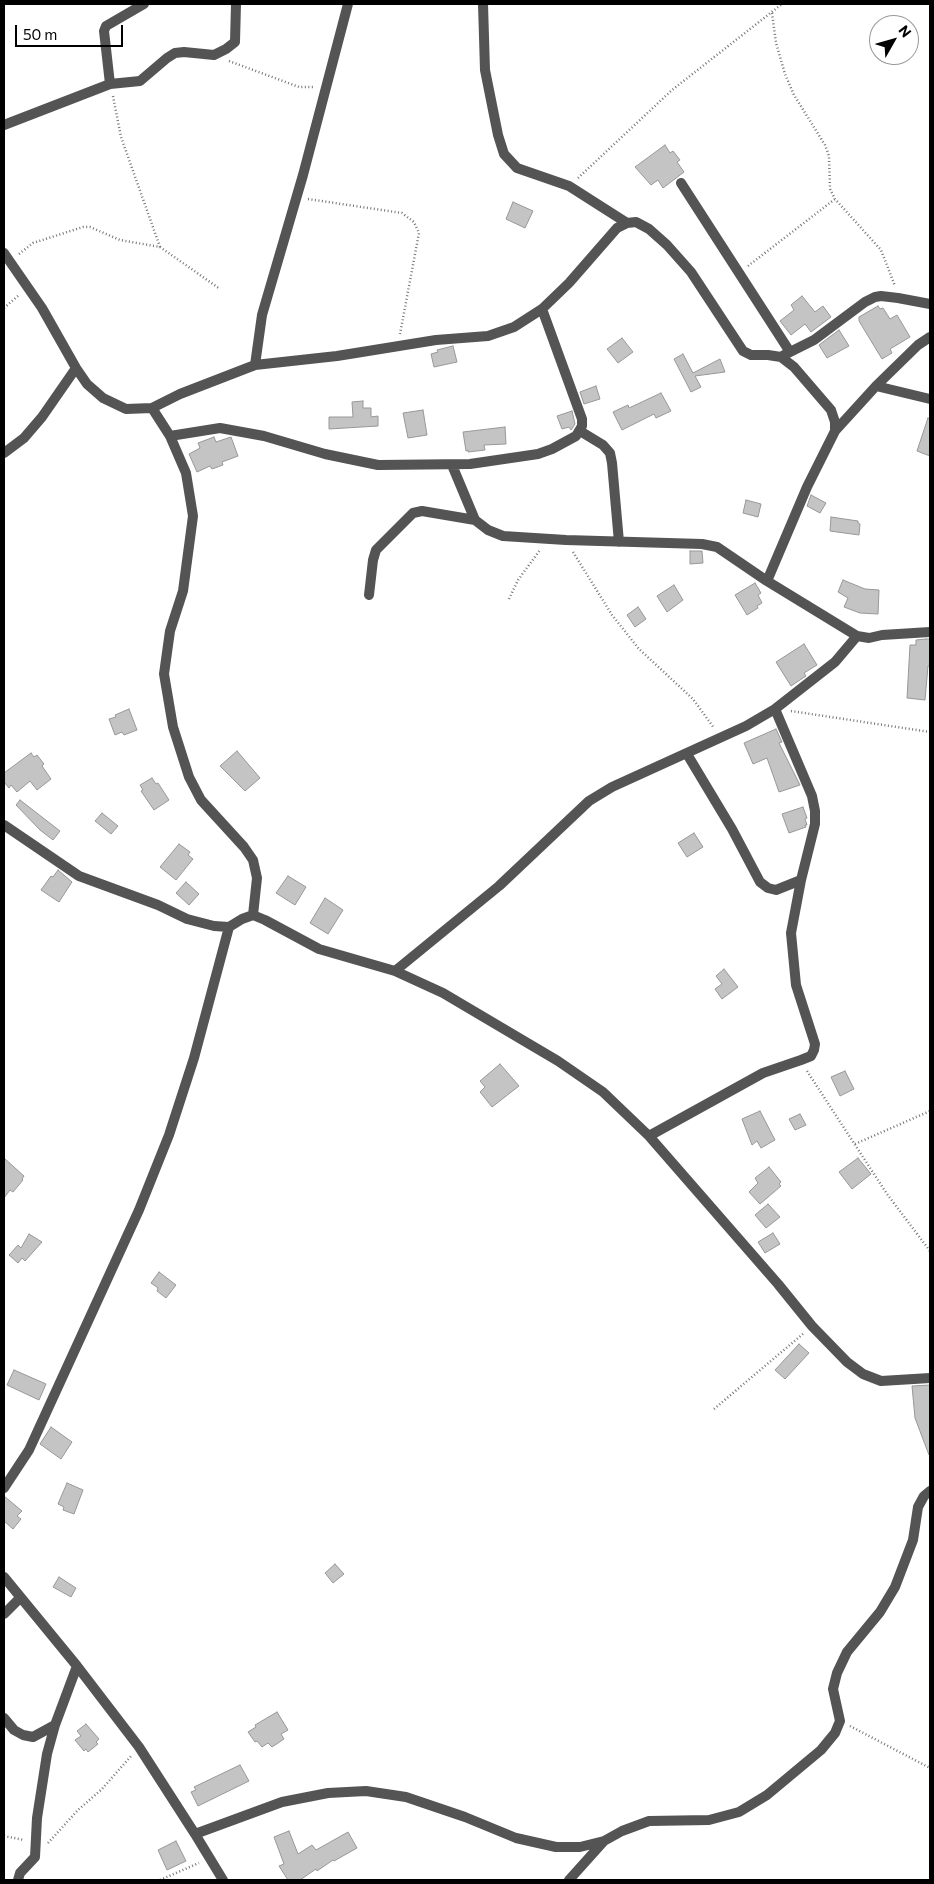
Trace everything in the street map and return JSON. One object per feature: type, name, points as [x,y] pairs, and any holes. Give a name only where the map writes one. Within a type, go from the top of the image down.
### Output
[{"type":"street","points":[[110,84],[104,31],[106,26],[144,4]]},
{"type":"street","points":[[4,125],[110,84],[140,81],[175,53],[214,55],[226,49],[235,42],[236,4]]},
{"type":"street","points":[[255,365],[262,315],[297,197],[348,4]]},
{"type":"street","points":[[483,4],[485,70],[498,135],[504,154],[518,168],[570,186],[627,223]]},
{"type":"street","points":[[681,183],[739,274],[786,355],[831,410],[835,422],[835,431]]},
{"type":"street","points":[[4,253],[42,308],[87,384],[103,398],[126,409],[152,408],[180,394],[255,365],[337,356],[436,340],[488,336],[514,327],[542,309],[569,283],[609,236],[617,228],[627,223],[636,222],[649,228],[667,245],[691,272],[742,351],[751,355],[786,355],[814,340],[865,302],[881,296],[930,304]]},
{"type":"street","points":[[170,436],[220,428],[264,436],[325,454],[378,465],[452,465],[538,454],[570,440],[580,431],[582,419],[542,309]]},
{"type":"street","points":[[767,581],[803,496],[835,431],[876,386],[918,345],[930,337]]},
{"type":"street","points":[[4,453],[24,438],[42,417],[76,368]]},
{"type":"street","points":[[876,386],[930,398]]},
{"type":"street","points":[[152,408],[170,436],[186,473],[193,516],[184,591],[170,631],[164,674],[173,727],[189,777],[202,800],[244,847],[253,860],[257,878],[253,915]]},
{"type":"street","points":[[580,431],[603,445],[610,453],[619,542]]},
{"type":"street","points":[[452,465],[475,520]]},
{"type":"street","points":[[369,595],[376,550],[412,513],[422,511],[475,520],[488,530],[503,536],[702,544],[717,547],[767,581],[858,636],[869,638],[882,635],[930,632]]},
{"type":"street","points":[[395,971],[499,886],[589,801],[612,787],[721,738],[775,709],[835,662],[858,636]]},
{"type":"street","points":[[649,1136],[763,1073],[811,1056],[814,1050],[815,1044],[796,985],[791,933],[800,880],[814,824],[815,811],[812,796],[775,709]]},
{"type":"street","points":[[687,754],[760,882],[768,888],[776,890],[800,880]]},
{"type":"street","points":[[4,825],[79,876],[158,905],[187,919],[214,926],[229,927],[253,915],[319,948],[395,971],[442,993],[558,1060],[603,1092],[649,1136],[778,1284],[812,1326],[847,1362],[863,1374],[881,1381],[930,1378]]},
{"type":"street","points":[[4,1488],[33,1441],[143,1202],[170,1135],[194,1058],[229,927]]},
{"type":"street","points":[[569,1880],[604,1842],[622,1831],[649,1820],[709,1820],[739,1812],[767,1795],[821,1750],[835,1733],[840,1721],[833,1689],[837,1673],[847,1652],[880,1612],[894,1587],[913,1540],[918,1507],[924,1496],[930,1491]]},
{"type":"street","points":[[4,1578],[77,1666],[139,1747],[196,1834],[223,1880]]},
{"type":"street","points":[[4,1614],[20,1598]]},
{"type":"street","points":[[18,1880],[20,1873],[35,1857],[37,1818],[47,1754],[55,1725],[77,1666]]},
{"type":"street","points":[[4,1718],[14,1730],[24,1736],[33,1737],[55,1725]]},
{"type":"street","points":[[196,1834],[282,1802],[328,1793],[366,1792],[406,1798],[465,1817],[516,1838],[548,1845],[580,1847],[604,1842]]},
{"type":"path","points":[[570,186],[672,90],[782,4]]},
{"type":"path","points":[[772,13],[776,43],[785,74],[794,95],[830,156],[831,166],[828,178],[830,189],[835,199],[881,250],[891,272],[898,298]]},
{"type":"path","points":[[214,55],[299,87],[326,87]]},
{"type":"path","points":[[110,84],[121,137],[160,246]]},
{"type":"path","points":[[297,197],[402,213],[414,222],[419,233],[398,345]]},
{"type":"path","points":[[739,274],[835,199]]},
{"type":"path","points":[[10,262],[33,243],[83,227],[96,229],[120,240],[160,246],[220,288]]},
{"type":"path","points":[[4,308],[28,288]]},
{"type":"path","points":[[509,599],[518,580],[549,539]]},
{"type":"path","points":[[566,540],[612,615],[639,649],[693,698],[721,738]]},
{"type":"path","points":[[775,709],[930,732]]},
{"type":"path","points":[[801,1060],[887,1194],[930,1251]]},
{"type":"path","points":[[855,1144],[930,1111]]},
{"type":"path","points":[[714,1409],[812,1326]]},
{"type":"path","points":[[840,1721],[930,1768]]},
{"type":"path","points":[[35,1857],[78,1810],[102,1789],[139,1747]]},
{"type":"path","points":[[4,1836],[35,1843]]},
{"type":"path","points":[[160,1880],[209,1859]]},
{"type":"building","points":[[665,145],[670,153],[673,151],[680,160],[677,162],[684,172],[663,188],[658,180],[651,185],[635,167]]},
{"type":"building","points":[[513,202],[533,211],[525,228],[506,219]]},
{"type":"building","points":[[802,296],[815,312],[823,306],[831,317],[811,332],[805,324],[791,335],[780,321],[794,310],[791,305]]},
{"type":"building","points":[[878,306],[880,309],[883,308],[890,319],[897,315],[910,337],[890,349],[892,353],[882,359],[859,321],[859,317]]},
{"type":"building","points":[[839,330],[849,346],[827,358],[819,345]]},
{"type":"building","points":[[622,338],[633,352],[618,363],[607,349]]},
{"type":"building","points":[[453,346],[457,362],[434,367],[431,354],[438,352],[437,350]]},
{"type":"building","points":[[683,354],[693,373],[720,359],[725,372],[695,376],[701,387],[691,392],[674,359]]},
{"type":"building","points":[[596,386],[600,399],[584,404],[580,392]]},
{"type":"building","points":[[661,393],[671,411],[656,418],[654,414],[622,430],[613,412],[628,405],[629,408]]},
{"type":"building","points":[[363,401],[363,408],[371,408],[371,417],[378,416],[378,426],[329,429],[329,417],[353,417],[352,402]]},
{"type":"building","points":[[423,410],[427,435],[408,438],[403,413]]},
{"type":"building","points":[[572,411],[575,424],[571,430],[569,427],[562,429],[557,416]]},
{"type":"building","points":[[928,418],[930,419],[930,456],[917,451]]},
{"type":"building","points":[[505,427],[506,444],[484,445],[485,450],[466,451],[463,432]]},
{"type":"building","points":[[214,437],[216,442],[231,437],[238,456],[222,462],[223,465],[212,469],[210,466],[197,472],[189,454],[200,448],[198,443]]},
{"type":"building","points":[[811,495],[826,503],[820,513],[807,506]]},
{"type":"building","points":[[746,500],[761,504],[758,517],[743,513]]},
{"type":"building","points":[[831,517],[858,521],[860,524],[859,535],[830,531]]},
{"type":"building","points":[[690,551],[702,551],[703,563],[690,564]]},
{"type":"building","points":[[843,580],[865,589],[879,590],[878,614],[860,613],[844,607],[848,598],[838,592]]},
{"type":"building","points":[[755,583],[761,593],[758,595],[762,603],[747,615],[735,595]]},
{"type":"building","points":[[674,585],[683,600],[667,612],[657,596]]},
{"type":"building","points":[[638,607],[646,619],[635,627],[627,615]]},
{"type":"building","points":[[930,639],[930,666],[928,666],[925,700],[907,698],[910,645],[916,645],[916,640]]},
{"type":"building","points":[[804,644],[817,665],[804,673],[806,676],[791,686],[776,662]]},
{"type":"building","points":[[129,709],[137,730],[124,735],[122,732],[115,735],[109,719]]},
{"type":"building","points":[[776,729],[782,742],[779,743],[800,785],[779,792],[767,758],[753,764],[744,743]]},
{"type":"building","points":[[237,751],[260,778],[245,791],[220,766]]},
{"type":"building","points":[[31,753],[34,757],[37,755],[44,764],[42,766],[51,779],[37,790],[30,781],[17,792],[11,785],[9,788],[4,782],[4,773]]},
{"type":"building","points":[[152,778],[156,784],[158,783],[169,800],[154,810],[141,791],[143,790],[140,785]]},
{"type":"building","points":[[20,800],[60,831],[53,840],[40,830],[16,805]]},
{"type":"building","points":[[803,807],[807,818],[805,819],[806,827],[789,833],[782,814]]},
{"type":"building","points":[[102,813],[118,826],[111,834],[95,821]]},
{"type":"building","points":[[694,833],[703,847],[687,857],[678,843]]},
{"type":"building","points":[[179,844],[190,852],[188,855],[193,859],[176,880],[160,867]]},
{"type":"building","points":[[58,870],[72,882],[59,902],[41,890]]},
{"type":"building","points":[[288,876],[306,887],[295,905],[276,893]]},
{"type":"building","points":[[186,882],[199,894],[189,905],[176,893]]},
{"type":"building","points":[[325,898],[343,910],[328,934],[310,923]]},
{"type":"building","points":[[724,969],[738,987],[722,999],[715,989],[722,984],[716,976]]},
{"type":"building","points":[[500,1064],[519,1086],[492,1107],[480,1092],[485,1087],[480,1081]]},
{"type":"building","points":[[845,1071],[854,1089],[840,1096],[831,1077]]},
{"type":"building","points":[[760,1111],[775,1140],[761,1148],[757,1141],[752,1145],[742,1119]]},
{"type":"building","points":[[800,1114],[806,1125],[795,1130],[789,1119]]},
{"type":"building","points":[[4,1158],[24,1176],[13,1192],[10,1190],[4,1198]]},
{"type":"building","points":[[858,1158],[871,1174],[852,1189],[839,1172]]},
{"type":"building","points":[[769,1167],[781,1182],[779,1184],[781,1186],[760,1204],[749,1192],[758,1183],[755,1178]]},
{"type":"building","points":[[768,1204],[780,1217],[766,1228],[755,1215]]},
{"type":"building","points":[[773,1233],[780,1244],[765,1253],[758,1242]]},
{"type":"building","points":[[29,1234],[42,1242],[25,1261],[22,1258],[18,1263],[9,1255],[18,1245],[21,1248]]},
{"type":"building","points":[[159,1272],[176,1285],[166,1298],[151,1283]]},
{"type":"building","points":[[799,1344],[809,1353],[785,1379],[775,1370]]},
{"type":"building","points":[[14,1370],[46,1384],[39,1400],[7,1385]]},
{"type":"building","points":[[930,1385],[929,1455],[915,1418],[912,1386]]},
{"type":"building","points":[[51,1427],[72,1442],[61,1459],[40,1444]]},
{"type":"building","points":[[67,1483],[83,1490],[74,1514],[63,1510],[64,1507],[58,1504]]},
{"type":"building","points":[[4,1496],[22,1511],[17,1516],[21,1519],[13,1529],[4,1521]]},
{"type":"building","points":[[335,1564],[344,1574],[333,1583],[325,1573]]},
{"type":"building","points":[[59,1577],[76,1588],[71,1597],[53,1587]]},
{"type":"building","points":[[277,1712],[288,1730],[281,1734],[284,1739],[272,1747],[268,1743],[262,1747],[257,1741],[255,1742],[248,1732],[256,1727],[255,1725]]},
{"type":"building","points":[[86,1724],[99,1739],[96,1742],[98,1744],[88,1752],[86,1749],[84,1751],[75,1740],[81,1736],[77,1731]]},
{"type":"building","points":[[240,1765],[249,1781],[198,1806],[191,1792],[196,1790],[194,1787]]},
{"type":"building","points":[[289,1831],[298,1854],[312,1845],[316,1850],[348,1832],[357,1848],[333,1860],[317,1871],[316,1869],[300,1880],[288,1880],[279,1866],[284,1864],[274,1837]]},
{"type":"building","points":[[176,1841],[186,1861],[167,1870],[158,1850]]}]
